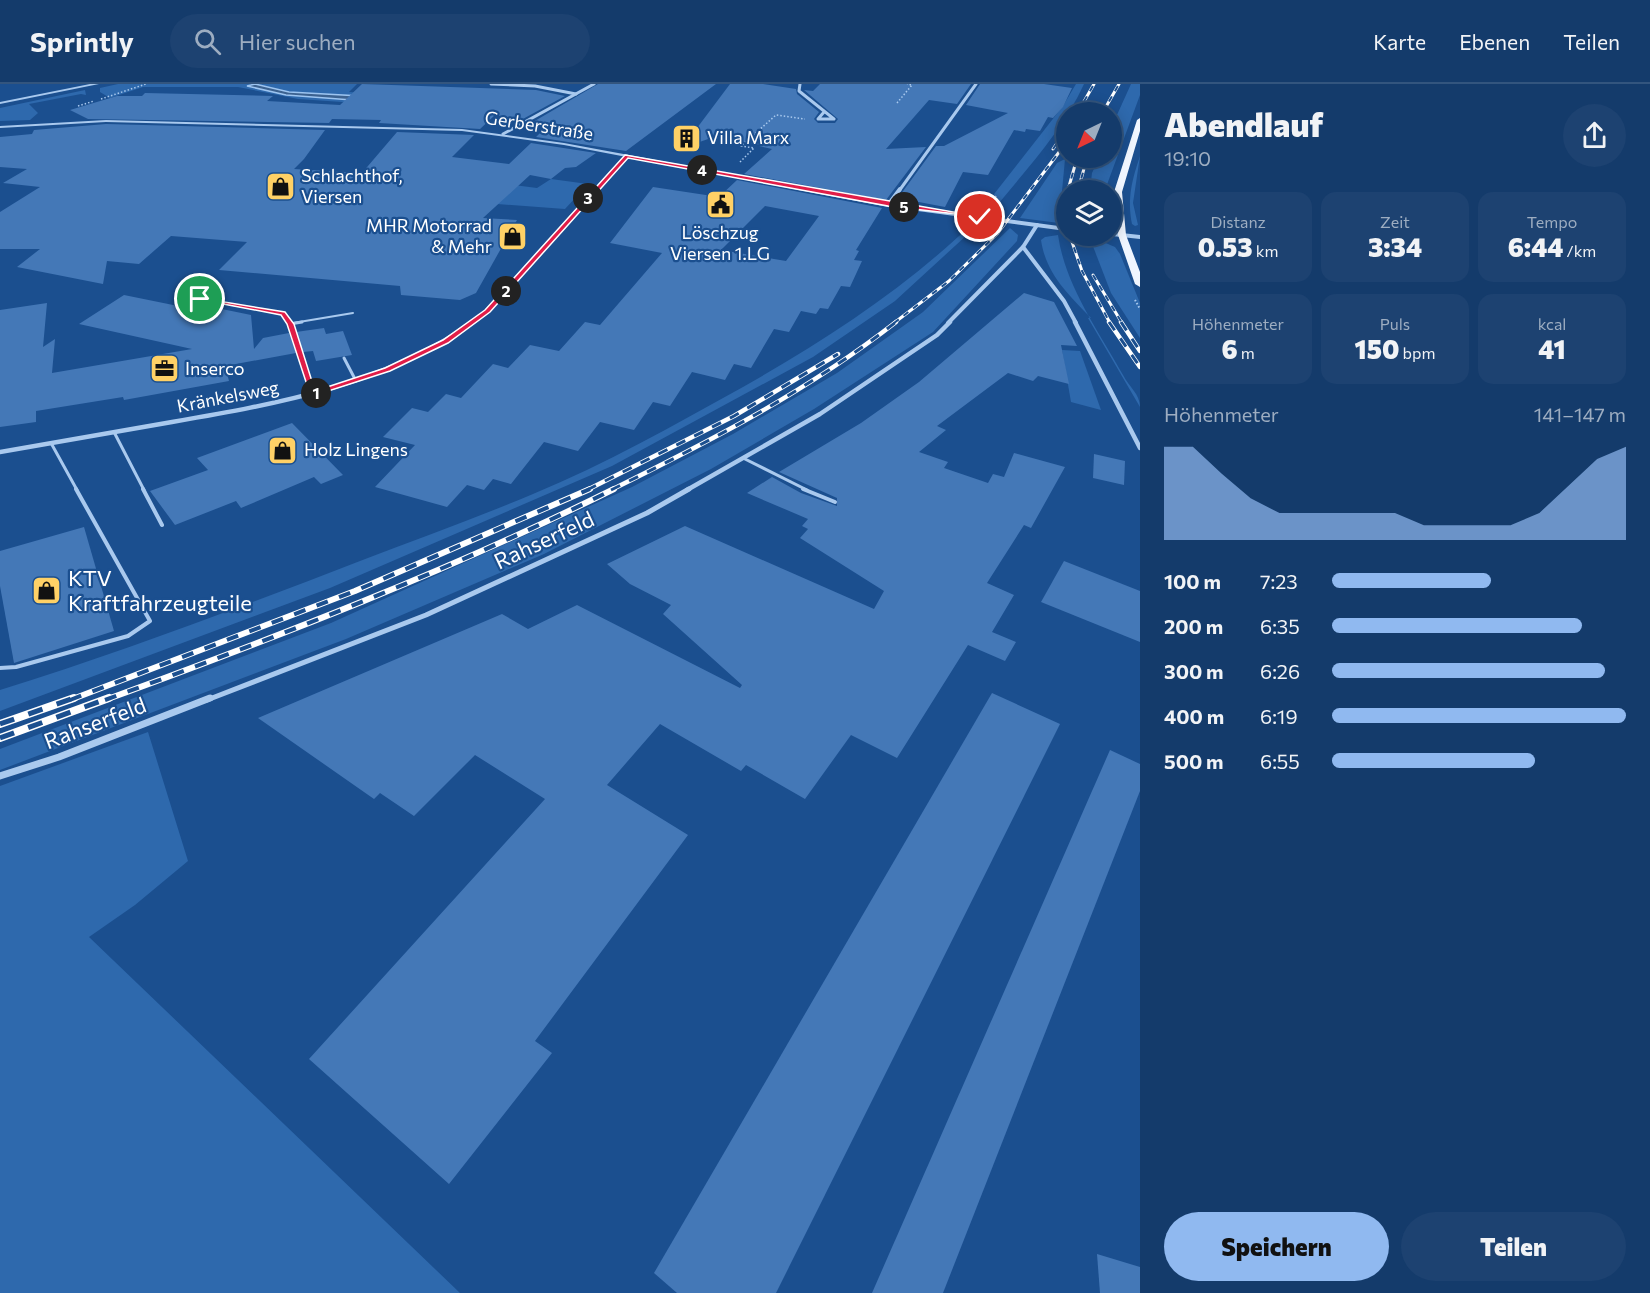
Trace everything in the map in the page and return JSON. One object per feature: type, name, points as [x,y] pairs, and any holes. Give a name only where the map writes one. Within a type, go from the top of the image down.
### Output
[{"type":"main road","points":[[1122,180],[1140,120]]},
{"type":"main road","points":[[1122,235],[1140,284]]},
{"type":"street","points":[[0,103],[97,84]]},
{"type":"street","points":[[491,84],[535,86],[576,94]]},
{"type":"street","points":[[503,134],[594,84]]},
{"type":"street","points":[[800,84],[800,92],[834,119],[820,120],[818,117],[824,112]]},
{"type":"street","points":[[888,205],[976,84]]},
{"type":"street","name":"Gerberstraße","points":[[0,127],[106,122],[422,127],[503,134],[888,205],[1056,228]]},
{"type":"street","name":"Kränkelsweg","points":[[0,453],[243,410],[313,394],[356,381],[446,342],[488,311],[627,156]]},
{"type":"street","name":"Rahserfeld","points":[[0,776],[59,757],[426,615],[647,513],[820,414],[937,335],[1023,247],[1037,225]]},
{"type":"street","points":[[1122,235],[1140,237]]},
{"type":"street","points":[[1023,247],[1054,291],[1064,301],[1140,448]]},
{"type":"lane","points":[[200,299],[283,314],[290,324],[313,394]]},
{"type":"lane","points":[[290,324],[353,313]]},
{"type":"lane","points":[[344,358],[356,381]]},
{"type":"lane","points":[[114,432],[162,525]]},
{"type":"lane","points":[[0,668],[16,667],[128,636],[150,621],[51,444]]},
{"type":"lane","points":[[743,458],[794,485],[835,502]]},
{"type":"path","points":[[897,103],[912,85],[907,84]]},
{"type":"path","points":[[727,175],[754,148],[741,146],[776,115],[820,120]]},
{"type":"shaded area","points":[[118,84],[251,84],[248,86],[287,95],[497,111],[505,108],[503,104],[289,92],[255,84],[357,84],[349,92],[523,102],[505,113],[298,99],[238,87],[143,87],[110,98],[100,92],[100,88]]},
{"type":"shaded area","points":[[255,84],[289,92],[503,104],[497,111],[286,95],[247,86]]},
{"type":"shaded area","points":[[1076,84],[1084,84],[1074,102],[1065,102]]},
{"type":"shaded area","points":[[1131,84],[1140,84],[1140,95],[1122,144],[1122,104]]},
{"type":"shaded area","points":[[85,90],[86,95],[29,104],[38,113],[30,120],[0,121],[0,108]]},
{"type":"shaded area","points":[[1056,115],[1056,132],[1029,167],[990,214],[980,212]]},
{"type":"shaded area","points":[[1140,156],[1133,203],[1138,225],[1135,226],[1132,224],[1130,197]]},
{"type":"shaded area","points":[[1056,164],[1056,168],[1064,168],[1063,180],[1056,180],[1056,223],[1020,218]]},
{"type":"shaded area","points":[[1094,168],[1113,168],[1109,180],[1091,180]]},
{"type":"shaded area","points":[[551,179],[588,184],[565,209],[471,202],[491,182],[537,188]]},
{"type":"shaded area","points":[[973,223],[980,223],[895,301],[813,357],[612,466],[330,588],[0,711],[0,690],[136,645],[271,595],[512,503],[613,457],[743,387],[834,332],[892,292]]},
{"type":"shaded area","points":[[1010,228],[1018,235],[1017,241],[933,332],[814,409],[711,469],[544,554],[346,639],[0,770],[0,749],[331,623],[632,487],[733,434],[837,373],[923,312]]},
{"type":"shaded area","points":[[1056,235],[1056,246],[1060,246],[1075,290],[1088,315],[1053,273],[1041,240]]},
{"type":"shaded area","points":[[1093,246],[1113,246],[1120,254],[1140,303],[1140,338],[1111,293]]},
{"type":"shaded area","points":[[1088,318],[1136,394],[1140,407]]},
{"type":"shaded area","points":[[1062,350],[1080,351],[1101,410],[1071,402]]},
{"type":"shaded area","points":[[148,732],[188,861],[135,905],[89,937],[460,1293],[0,1293],[0,786]]},
{"type":"building","points":[[362,84],[536,90],[565,96],[521,120],[495,115],[480,129],[379,123],[381,120],[332,119],[329,123],[88,119],[70,110],[117,96],[142,96],[145,93],[273,96],[267,101],[340,105]]},
{"type":"building","points":[[598,84],[716,84],[626,151],[536,137],[548,125],[533,122]]},
{"type":"building","points":[[730,84],[763,84],[796,89],[797,94],[819,112],[814,119],[818,123],[835,123],[838,119],[804,90],[813,91],[820,84],[971,84],[957,104],[929,100],[886,149],[926,147],[886,200],[744,174],[772,149],[759,146],[761,145],[714,137],[682,148]]},
{"type":"building","points":[[980,84],[1044,84],[1072,88],[1065,102],[1056,102],[1056,115],[1053,118],[1048,117],[1040,131],[1014,130],[988,175],[963,172],[945,207],[898,198],[936,146],[944,146],[1008,113],[966,105]]},
{"type":"building","points":[[106,124],[325,130],[294,169],[362,173],[397,132],[474,135],[452,157],[509,164],[531,143],[596,153],[576,167],[565,168],[551,179],[530,175],[483,218],[517,220],[476,293],[460,300],[401,295],[400,286],[219,270],[247,242],[171,236],[139,264],[107,261],[103,284],[17,267],[40,249],[0,249],[0,212],[40,187],[3,183],[27,169],[0,167],[0,137],[32,134],[34,130]]},
{"type":"building","points":[[737,180],[882,208],[856,250],[859,251],[854,260],[862,261],[850,287],[841,286],[828,309],[820,308],[816,314],[801,311],[789,332],[774,329],[751,368],[734,364],[725,380],[692,372],[670,406],[653,402],[634,430],[600,422],[578,451],[544,442],[511,484],[493,479],[484,490],[467,485],[447,507],[375,487],[415,445],[383,437],[412,408],[428,412],[446,394],[461,398],[493,364],[508,368],[530,345],[559,351],[585,322],[600,325],[662,253],[610,243],[653,187],[719,197]],"holes":[[[765,206],[819,216],[786,261],[721,250]]]},
{"type":"building","points":[[1024,293],[1054,302],[1077,346],[1061,345],[1069,384],[1038,376],[1033,381],[1008,373],[937,426],[946,430],[919,452],[948,462],[944,468],[988,483],[993,474],[1004,477],[1014,453],[1065,467],[1031,528],[1024,525],[987,583],[1014,595],[992,632],[1016,642],[1005,661],[968,645],[897,758],[851,735],[805,799],[746,765],[741,771],[660,724],[607,785],[688,835],[535,1041],[552,1053],[449,1184],[309,1059],[545,799],[475,755],[414,816],[380,793],[374,799],[258,718],[502,614],[528,629],[577,605],[740,688],[742,685],[663,614],[671,605],[630,584],[607,564],[685,526],[874,609],[884,591],[800,538],[808,529],[802,526],[808,519],[747,493],[772,477],[801,493],[837,506],[837,498],[779,472],[861,423],[919,382]]},
{"type":"building","points":[[124,295],[183,307],[188,302],[251,315],[254,349],[263,338],[289,333],[296,353],[225,366],[229,381],[124,400],[123,397],[36,411],[36,422],[0,427],[0,310],[47,303],[43,347],[55,339],[52,373],[192,349],[79,324]]},
{"type":"building","points":[[324,328],[326,334],[343,331],[352,355],[316,361],[313,351],[303,352],[296,332]]},
{"type":"building","points":[[292,423],[343,475],[321,484],[314,477],[241,508],[236,501],[175,525],[150,491],[208,470],[197,458]]},
{"type":"building","points":[[1094,454],[1125,461],[1124,485],[1093,478]]},
{"type":"building","points":[[84,527],[114,631],[14,663],[0,586],[0,551]]},
{"type":"building","points":[[1064,561],[1140,591],[1140,642],[1041,602]]},
{"type":"building","points":[[992,693],[1060,724],[776,1293],[677,1293],[654,1273]]},
{"type":"building","points":[[1110,750],[1140,764],[1140,791],[943,1293],[872,1293]]},
{"type":"building","points":[[1097,1254],[1140,1267],[1140,1293],[1100,1293]]},
{"type":"railway","points":[[1084,102],[1094,84]]},
{"type":"railway","points":[[1109,102],[1119,84]]},
{"type":"railway","points":[[1053,149],[1056,145]]},
{"type":"railway","points":[[894,323],[949,281],[997,234],[1056,156]]},
{"type":"railway","points":[[1071,180],[1074,168]]},
{"type":"railway","points":[[1081,180],[1084,168]]},
{"type":"railway","points":[[1073,246],[1082,271],[1110,323]]},
{"type":"railway","points":[[1093,275],[1122,323]]},
{"type":"railway","points":[[611,490],[758,414],[828,371],[896,322]]},
{"type":"railway","points":[[1109,322],[1140,367]]},
{"type":"railway","points":[[1121,322],[1140,351]]},
{"type":"railway","points":[[587,490],[734,416],[838,354]]},
{"type":"railway","points":[[70,700],[355,591],[590,489]]},
{"type":"railway","points":[[105,700],[362,602],[489,548],[614,489]]},
{"type":"railway","points":[[0,724],[74,698]]},
{"type":"railway","points":[[0,738],[109,698]]},
{"type":"place","name":"Villa Marx","points":[[686,138]]},
{"type":"place","name":"Schlachthof, Viersen","points":[[280,186]]},
{"type":"place","name":"Löschzug Viersen 1.LG","points":[[720,204]]},
{"type":"place","name":"MHR Motorrad & Mehr","points":[[513,236]]},
{"type":"place","name":"Inserco","points":[[164,369]]},
{"type":"place","name":"Holz Lingens","points":[[283,450]]},
{"type":"place","name":"KTV Kraftfahrzeugteile","points":[[47,591]]},
{"type":"route","points":[[200,299],[283,314],[290,324],[313,394],[387,369],[446,342],[488,311],[627,156],[888,205],[980,217]]}]
